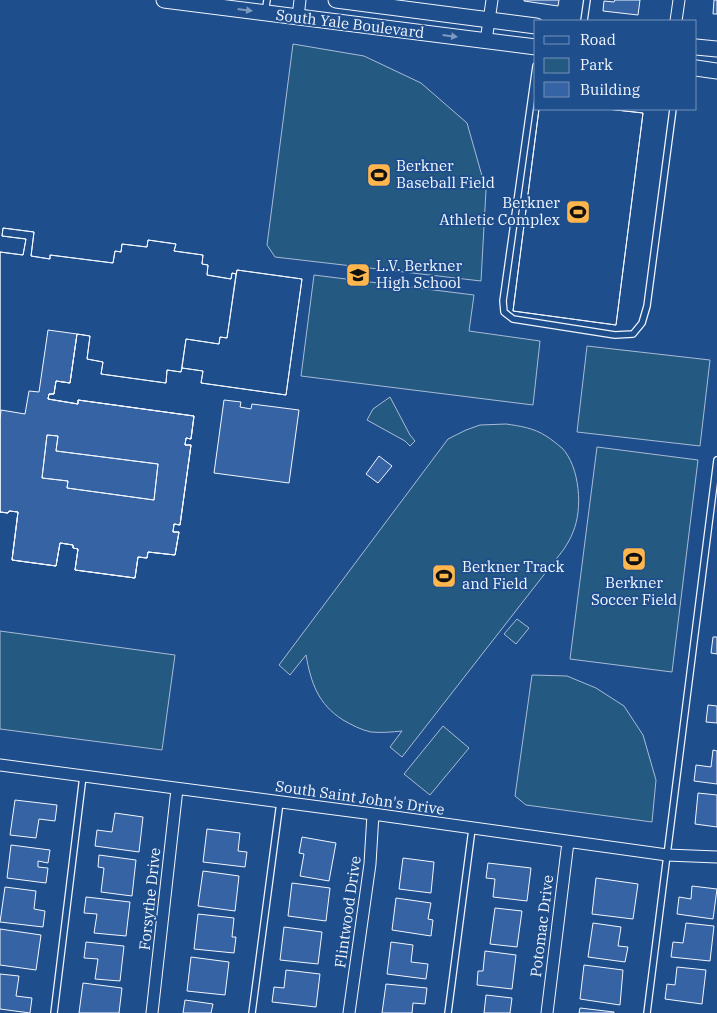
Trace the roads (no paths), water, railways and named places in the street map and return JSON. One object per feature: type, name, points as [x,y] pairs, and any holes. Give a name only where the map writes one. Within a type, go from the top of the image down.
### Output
[{"type":"street","name":"South Yale Boulevard","points":[[164,0],[266,6],[298,17],[534,47]]},
{"type":"street","points":[[298,17],[300,0]]},
{"type":"street","name":"South Yale Boulevard","points":[[336,0],[397,4],[534,26]]},
{"type":"street","points":[[486,41],[492,0]]},
{"type":"street","points":[[676,20],[679,0]]},
{"type":"street","points":[[697,47],[717,50]]},
{"type":"street","points":[[697,68],[717,71]]},
{"type":"street","name":"South Saint John's Drive","points":[[0,765],[668,855],[717,857]]},
{"type":"street","name":"Forsythe Drive","points":[[152,1013],[177,789]]},
{"type":"street","name":"Flintwood Drive","points":[[349,1013],[370,864],[373,814]]},
{"type":"street","name":"Potomac Drive","points":[[547,1013],[568,842]]},
{"type":"lane","points":[[584,20],[587,0]]},
{"type":"lane","points":[[534,80],[503,301],[504,312],[513,320],[615,335],[633,334],[642,324],[647,306],[673,110]]},
{"type":"lane","points":[[647,1013],[717,460]]},
{"type":"lane","points":[[54,1013],[83,776]]},
{"type":"lane","points":[[252,1013],[280,802]]},
{"type":"lane","points":[[448,1013],[472,829]]},
{"type":"place","name":"Berkner Baseball Field","points":[[379,175]]},
{"type":"place","name":"Berkner Athletic Complex","points":[[578,212]]},
{"type":"place","name":"L.V. Berkner High School","points":[[358,275]]},
{"type":"place","name":"Berkner Soccer Field","points":[[634,559]]},
{"type":"place","name":"Berkner Track and Field","points":[[444,576]]}]
